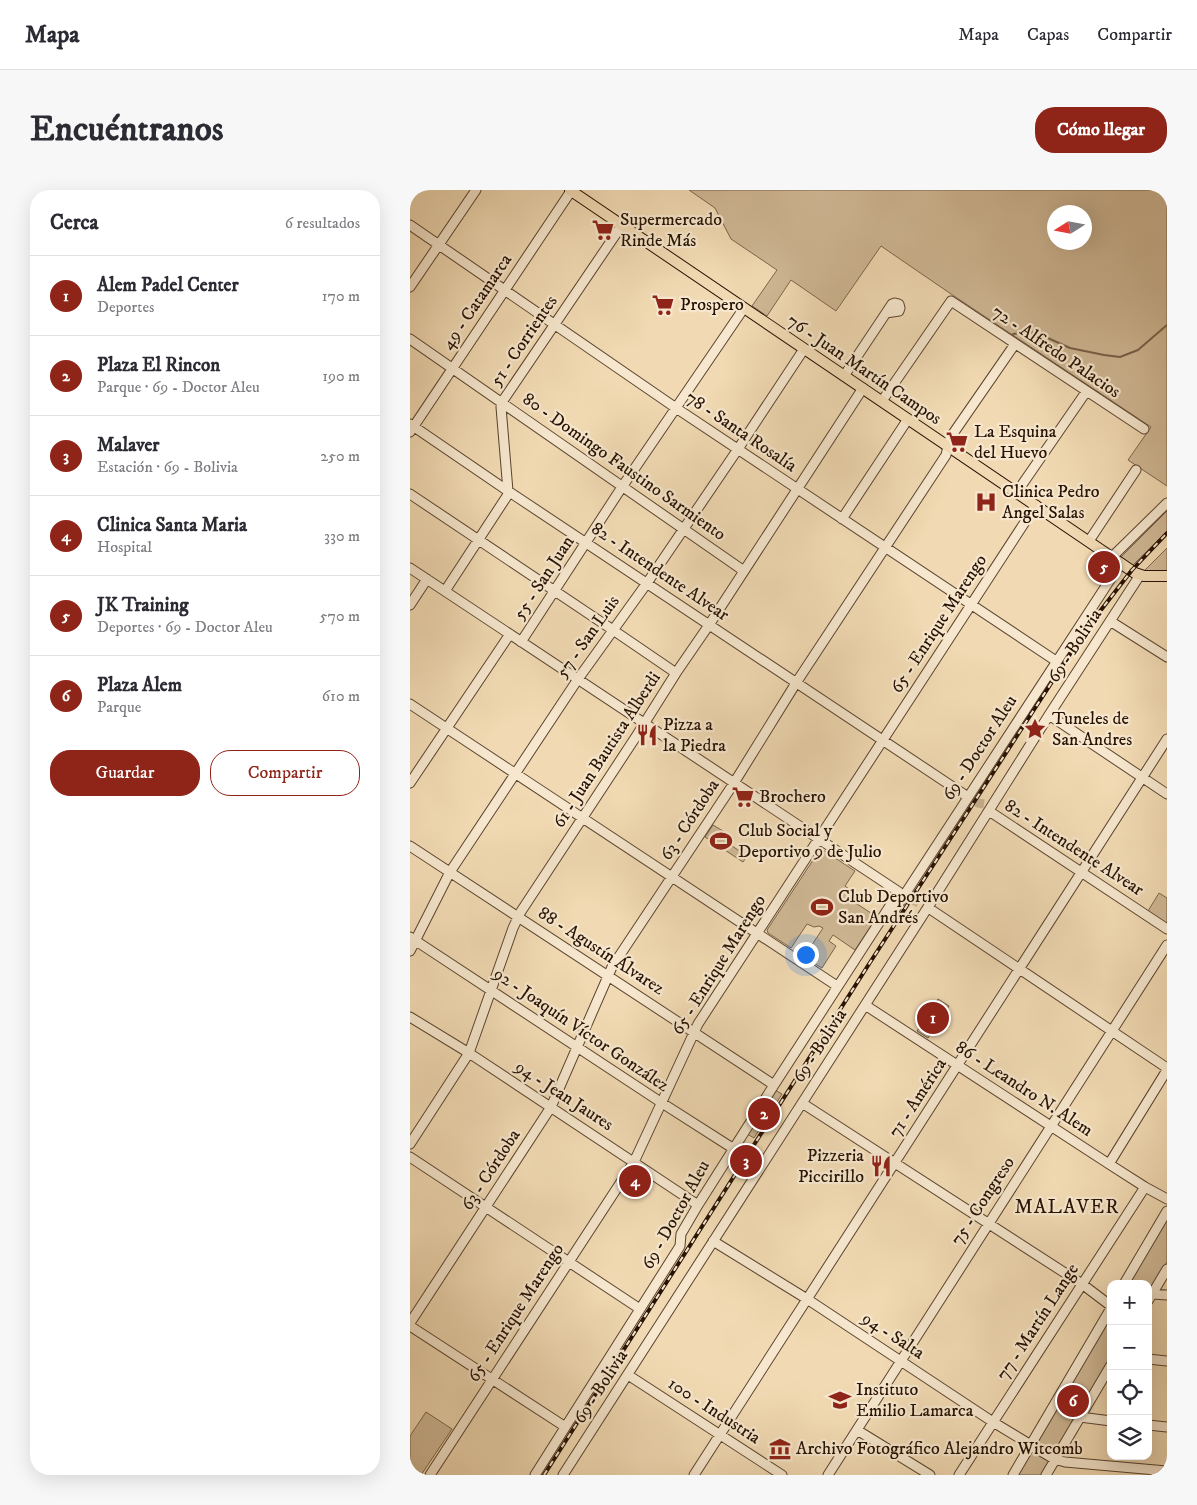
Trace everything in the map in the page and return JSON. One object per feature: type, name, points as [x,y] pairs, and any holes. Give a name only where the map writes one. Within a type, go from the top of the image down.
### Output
[{"type":"main road","name":"76 - Juan Martín Campos","points":[[571,190],[1140,575]]},
{"type":"main road","points":[[1140,575],[1167,576]]},
{"type":"street","points":[[410,287],[476,190]]},
{"type":"street","name":"49 - Catamarca","points":[[411,427],[571,190]]},
{"type":"street","name":"78 - Santa Rosalía","points":[[410,225],[738,450],[1056,662]]},
{"type":"street","name":"51 - Corrientes","points":[[508,491],[502,402],[622,225]]},
{"type":"street","name":"72 - Alfredo Palacios","points":[[882,401],[951,301],[1144,430]]},
{"type":"street","name":"55 - San Juan","points":[[522,642],[622,487],[744,308]]},
{"type":"street","points":[[844,376],[886,313]]},
{"type":"street","name":"80 - Domingo Faustino Sarmiento","points":[[410,339],[744,571]]},
{"type":"street","name":"63 - Córdoba","points":[[410,1324],[551,1108],[607,975],[734,783],[796,684],[946,455],[950,438],[1015,344]]},
{"type":"street","name":"57 - San Luis","points":[[410,951],[413,939],[450,872],[578,679],[684,530],[804,348]]},
{"type":"street","name":"61 - Juan Bautista Alberdi","points":[[410,1144],[469,1054],[519,917],[863,388]]},
{"type":"street","points":[[1017,492],[1086,392]]},
{"type":"street","points":[[842,519],[908,419]]},
{"type":"street","name":"82 - Intendente Alvear","points":[[411,427],[884,741],[892,747],[895,754],[967,796]]},
{"type":"street","points":[[1089,541],[1136,470]]},
{"type":"street","points":[[445,590],[508,491]]},
{"type":"street","points":[[410,494],[676,673]]},
{"type":"street","name":"69 - Doctor Aleu","points":[[535,1475],[564,1426],[680,1246],[681,1234],[698,1204],[837,986],[901,894],[1056,662],[1116,560],[1167,503]]},
{"type":"street","name":"65 - Enrique Marengo","points":[[430,1475],[634,1162],[694,1032],[756,933],[884,741],[1036,505]]},
{"type":"street","points":[[410,568],[901,894]]},
{"type":"street","name":"69 - Bolivia","points":[[564,1475],[865,1004],[929,909],[991,800],[1024,748],[1037,735],[1140,575]]},
{"type":"street","points":[[410,605],[427,579]]},
{"type":"street","points":[[1110,621],[1167,657]]},
{"type":"street","name":"55 - San Juan","points":[[410,783],[510,634]]},
{"type":"street","points":[[410,704],[837,986]]},
{"type":"street","points":[[1049,715],[1167,794]]},
{"type":"street","name":"71 - América","points":[[694,1475],[1167,739]]},
{"type":"street","name":"82 - Intendente Alvear","points":[[987,807],[1167,929]]},
{"type":"street","name":"88 - Agustín Álvarez","points":[[410,846],[774,1084]]},
{"type":"street","points":[[929,909],[995,949],[1003,958],[1020,970],[1167,1069],[1109,1164]]},
{"type":"street","name":"92 - Joaquín Víctor González","points":[[413,939],[662,1103],[734,1148]]},
{"type":"street","name":"75 - Congreso","points":[[828,1475],[1167,945]]},
{"type":"street","name":"86 - Leandro N. Alem","points":[[865,1004],[1050,1126],[1167,1199]]},
{"type":"street","name":"94 - Jean Jaures","points":[[410,1017],[698,1204]]},
{"type":"street","points":[[802,1103],[1082,1284],[1107,1304]]},
{"type":"street","points":[[410,1157],[640,1309]]},
{"type":"street","name":"77 - Martín Lange","points":[[959,1475],[1145,1187]]},
{"type":"street","points":[[1126,1280],[1167,1210]]},
{"type":"street","name":"94 - Salta","points":[[713,1241],[807,1299],[993,1422],[1054,1459]]},
{"type":"street","points":[[1152,1294],[1167,1269]]},
{"type":"street","points":[[1152,1297],[1167,1295]]},
{"type":"street","points":[[1013,1475],[1107,1314]]},
{"type":"street","points":[[410,1324],[564,1426]]},
{"type":"street","points":[[1152,1359],[1167,1361]]},
{"type":"street","points":[[1046,1475],[1109,1370]]},
{"type":"street","name":"100 - Industria","points":[[628,1374],[782,1475]]},
{"type":"street","points":[[1080,1417],[1107,1420]]},
{"type":"street","points":[[1152,1425],[1167,1427]]},
{"type":"street","points":[[857,1430],[930,1475]]},
{"type":"street","points":[[1054,1459],[1065,1462],[1167,1471]]},
{"type":"shaded area","points":[[689,190],[1167,190],[1167,486],[1128,460],[1151,427],[881,246],[836,311],[791,280],[767,316],[752,306],[777,270],[731,239],[715,208]]},
{"type":"shaded area","points":[[1167,511],[1167,531],[1132,566],[1120,558]]},
{"type":"shaded area","points":[[1167,548],[1167,570],[1164,573],[1142,573]]},
{"type":"shaded area","name":"Club Social y Deportivo 9 de Julio","points":[[713,825],[733,837],[729,844],[747,856],[743,862],[705,837]]},
{"type":"shaded area","name":"Club Deportivo San Andrés","points":[[823,850],[855,871],[845,886],[852,891],[848,898],[877,917],[855,950],[833,935],[829,941],[836,946],[822,968],[804,957],[823,928],[807,924],[791,948],[768,933],[767,930],[819,851]]},
{"type":"shaded area","points":[[1159,893],[1167,898],[1167,924],[1148,911]]},
{"type":"shaded area","points":[[938,999],[949,1006],[928,1038],[917,1031]]},
{"type":"shaded area","points":[[775,1090],[782,1094],[754,1138],[747,1134]]},
{"type":"shaded area","points":[[1167,1217],[1167,1262],[1152,1286],[1152,1280],[1130,1280]]},
{"type":"shaded area","points":[[1107,1320],[1107,1365],[1055,1453],[1051,1454],[1035,1443]]},
{"type":"shaded area","points":[[426,1412],[452,1429],[421,1475],[410,1475],[410,1436]]},
{"type":"shaded area","points":[[1030,1451],[1049,1460],[1050,1462],[1043,1475],[1016,1475]]},
{"type":"waterway","points":[[1013,334],[1029,332],[1039,334],[1070,348],[1120,357],[1138,350],[1167,325]]},
{"type":"tunnel","points":[[965,795],[978,803],[984,804]]},
{"type":"tunnel","points":[[899,892],[933,911]]},
{"type":"railway","points":[[544,1475],[869,964],[1087,628],[1132,570],[1167,533]]},
{"type":"place","name":"Supermercado Rinde Más","points":[[603,230]]},
{"type":"place","name":"Prospero","points":[[663,305]]},
{"type":"place","name":"La Esquina del Huevo","points":[[957,442]]},
{"type":"place","name":"Clinica Pedro Angel Salas","points":[[986,502]]},
{"type":"place","name":"JK Training","points":[[1104,567]]},
{"type":"place","name":"Tuneles de San Andres","points":[[1035,729]]},
{"type":"place","name":"Pizza a la Piedra","points":[[647,735]]},
{"type":"place","name":"Brochero","points":[[743,797]]},
{"type":"place","name":"Club Social y Deportivo 9 de Julio","points":[[721,841]]},
{"type":"place","name":"Club Deportivo San Andrés","points":[[822,907]]},
{"type":"place","name":"Alem Padel Center","points":[[933,1018]]},
{"type":"place","name":"Plaza El Rincon","points":[[764,1114]]},
{"type":"place","name":"Malaver","points":[[746,1161]]},
{"type":"place","name":"Pizzeria Piccirillo","points":[[881,1166]]},
{"type":"place","name":"Clinica Santa Maria","points":[[635,1181]]},
{"type":"place","name":"Instituto Emilio Lamarca","points":[[840,1400]]},
{"type":"place","name":"Plaza Alem","points":[[1073,1401]]},
{"type":"place","name":"Archivo Fotográfico Alejandro Witcomb","points":[[780,1449]]},
{"type":"district","name":"MALAVER","points":[[1067,1207]]}]
